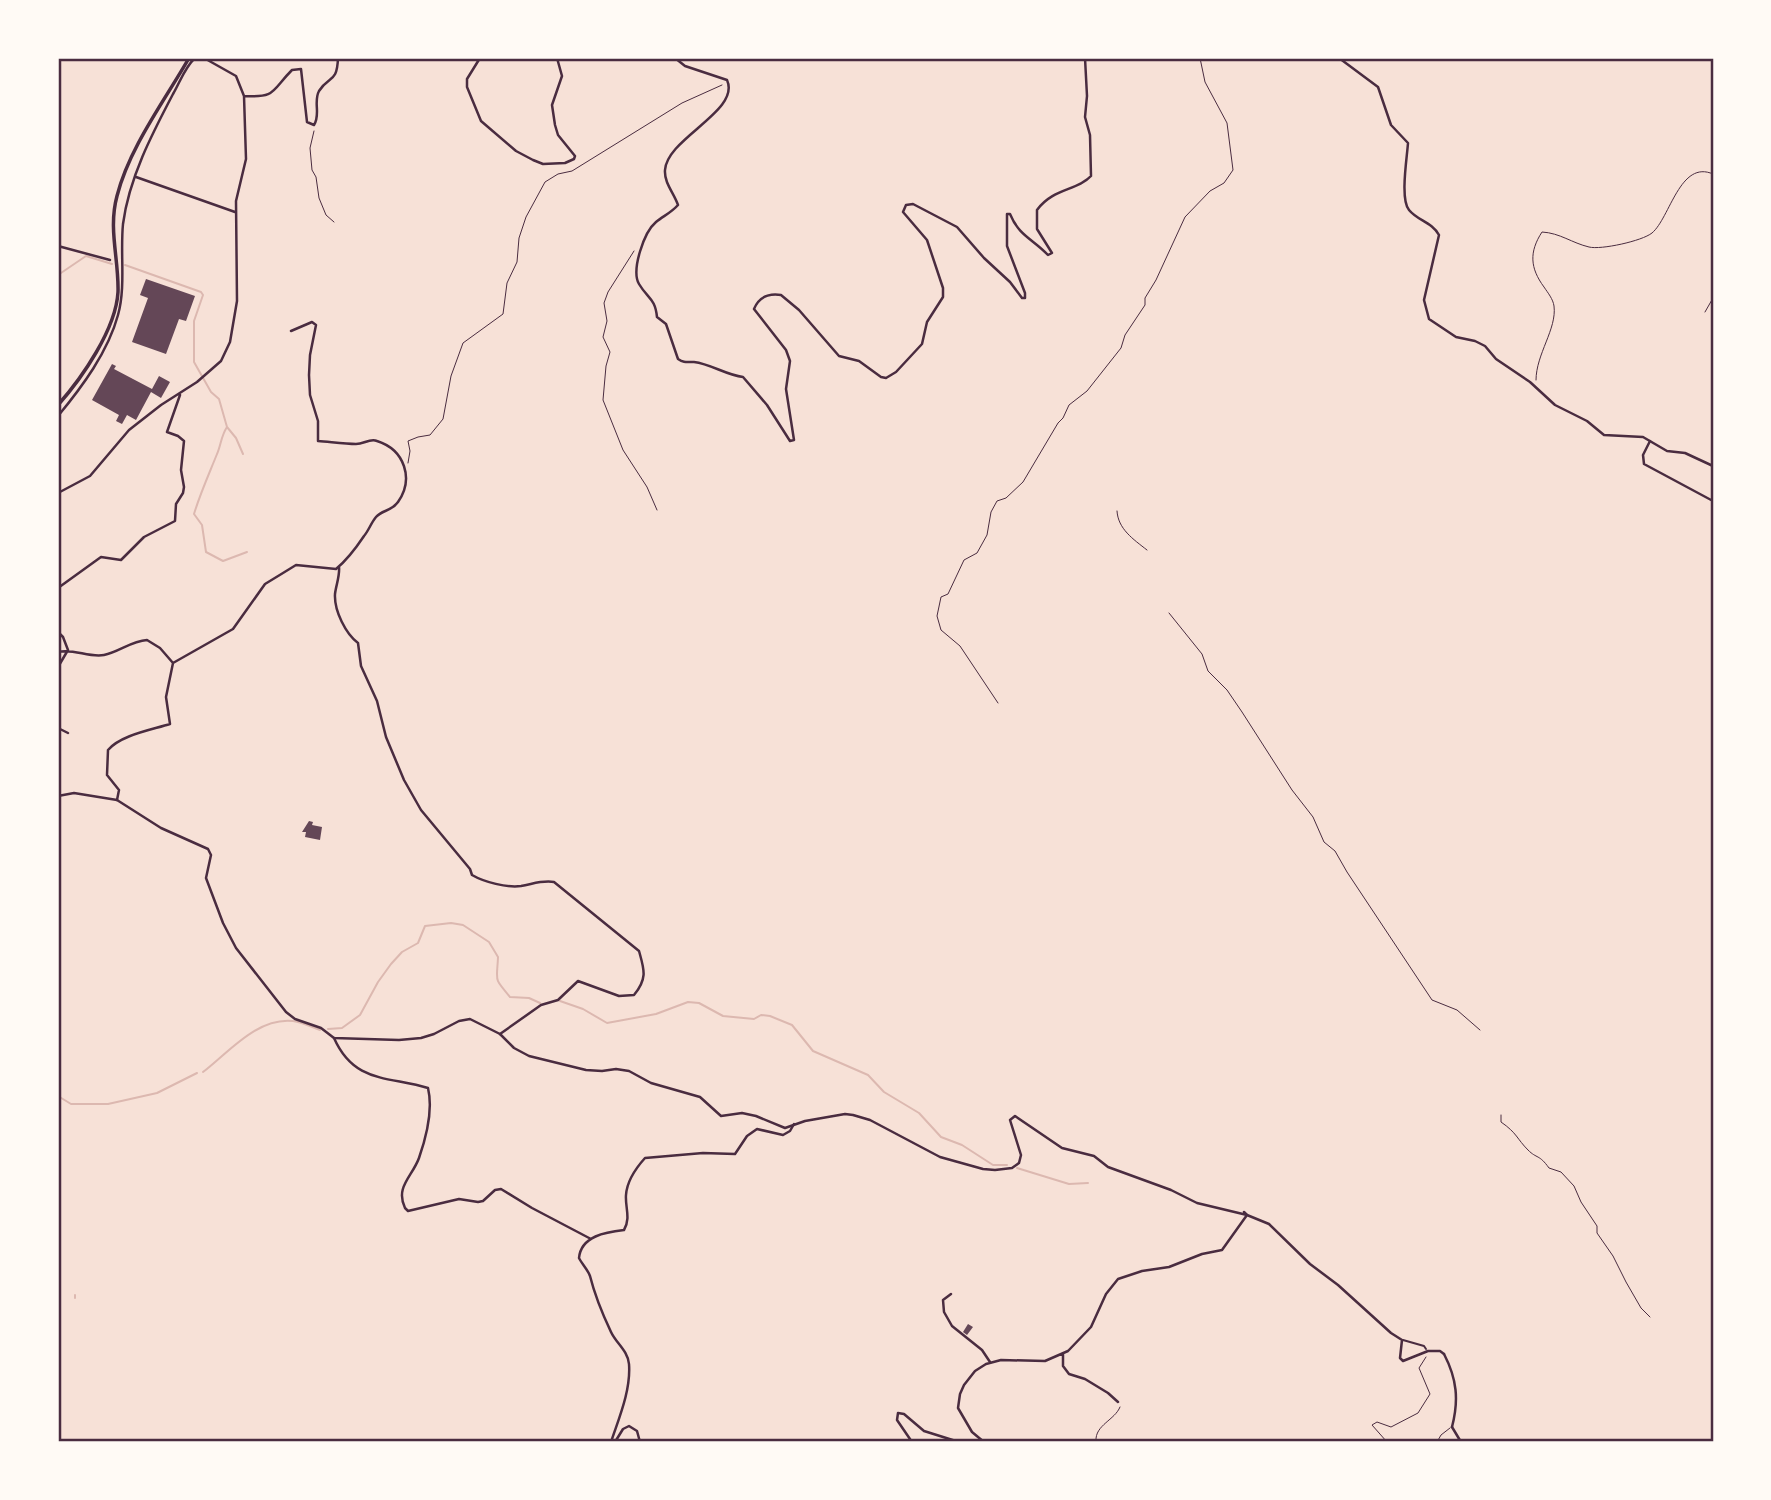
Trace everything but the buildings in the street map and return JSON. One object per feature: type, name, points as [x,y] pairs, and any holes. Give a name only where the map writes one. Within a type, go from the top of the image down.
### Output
[{"type":"main road","points":[[58,404],[80,377],[114,313],[118,293],[113,221],[118,191],[136,151],[189,58]]},
{"type":"street","points":[[58,416],[74,396],[114,328],[119,313],[122,284],[124,223],[136,177],[150,137],[195,58]]},
{"type":"street","points":[[58,493],[90,476],[130,430],[197,382],[221,361],[233,329],[237,301],[236,201],[246,159],[244,96],[236,76],[204,58]]},
{"type":"street","points":[[244,96],[265,97],[297,67],[301,69],[307,122],[314,125],[317,120],[316,100],[319,91],[337,73],[338,58]]},
{"type":"street","points":[[480,58],[467,79],[467,87],[481,121],[516,151],[543,164],[565,163],[575,156],[558,135],[555,125],[552,104],[562,76],[557,58]]},
{"type":"street","points":[[675,58],[685,66],[723,78],[730,85],[721,107],[668,155],[665,175],[678,205],[650,229],[637,263],[636,275],[639,284],[657,307],[657,317],[666,324],[678,359],[743,377],[790,441],[794,440],[786,389],[790,361],[786,350],[754,309],[759,300],[767,295],[781,295],[799,310],[839,356],[859,360],[881,377],[886,378],[896,372],[922,344],[927,322],[943,297],[943,288],[927,240],[903,212],[906,205],[913,204],[957,227],[1022,298],[1025,298],[1026,293],[1007,246],[1007,214],[1010,214],[1018,231],[1026,238],[1048,256],[1052,253],[1037,229],[1037,210],[1049,197],[1065,188],[1085,182],[1091,176],[1090,135],[1085,117],[1085,58]]},
{"type":"street","points":[[1339,58],[1378,87],[1391,125],[1408,144],[1404,196],[1409,210],[1435,227],[1439,235],[1424,300],[1429,319],[1456,337],[1485,346],[1496,359],[1538,389],[1555,405],[1587,421],[1605,435],[1633,435],[1713,466]]},
{"type":"street","points":[[136,177],[236,212]]},
{"type":"street","points":[[58,246],[110,260]]},
{"type":"street","points":[[117,800],[119,790],[107,775],[108,750],[131,737],[170,724],[166,697],[173,663],[233,629],[265,584],[296,565],[331,570],[339,567],[376,517],[397,503],[406,482],[406,468],[394,450],[376,440],[355,444],[345,441],[318,441],[309,375],[316,325],[312,322],[291,331]]},
{"type":"street","points":[[58,607],[58,589],[101,557],[121,560],[145,537],[175,521],[176,504],[183,493],[181,470],[184,441],[167,432],[180,393]]},
{"type":"street","points":[[1650,440],[1643,455],[1644,464],[1713,500]]},
{"type":"street","points":[[339,567],[335,598],[347,635],[358,643],[361,666],[377,701],[389,748],[404,780],[430,821],[470,869],[472,875],[509,886],[554,881],[639,951],[645,963],[640,988],[634,995],[619,996],[578,981],[558,1000],[541,1005],[500,1034]]},
{"type":"street","points":[[58,632],[68,650]]},
{"type":"street","points":[[59,651],[103,655],[137,641],[147,640],[160,648],[173,663]]},
{"type":"street","points":[[58,667],[68,650]]},
{"type":"street","points":[[58,728],[68,733]]},
{"type":"street","points":[[58,796],[74,793],[117,800],[161,828],[208,849],[211,855],[206,878],[223,923],[236,948],[291,1017],[321,1028],[334,1038],[346,1059],[361,1071],[428,1088],[429,1117],[419,1159],[402,1188],[405,1208],[408,1211],[459,1199],[483,1201],[495,1190],[501,1189],[591,1239]]},
{"type":"street","points":[[334,1038],[421,1038],[459,1021],[470,1019],[500,1034],[514,1048],[529,1056],[586,1070],[629,1071],[651,1083],[700,1097],[721,1116],[733,1113],[749,1114],[785,1128],[845,1114],[862,1117],[940,1157],[995,1170],[1012,1168],[1020,1159],[1010,1120],[1015,1115],[1062,1148],[1094,1156],[1108,1167],[1171,1190],[1197,1203],[1246,1214],[1269,1224],[1310,1264],[1391,1333],[1430,1351]]},
{"type":"street","points":[[613,1442],[619,1424],[629,1366],[625,1352],[612,1335],[601,1311],[590,1284],[590,1275],[579,1258],[581,1248],[604,1233],[624,1230],[628,1222],[626,1190],[635,1169],[645,1158],[698,1153],[735,1154],[747,1136],[757,1129],[783,1135],[790,1131],[794,1124]]},
{"type":"street","points":[[984,1442],[965,1422],[958,1408],[960,1394],[975,1371],[990,1362],[1045,1361],[1063,1354],[1091,1327],[1108,1291],[1118,1279],[1142,1271],[1169,1267],[1202,1254],[1218,1253],[1246,1214]]},
{"type":"street","points":[[951,1294],[943,1300],[948,1320],[982,1350],[990,1362]]},
{"type":"street","points":[[1402,1340],[1400,1358],[1403,1361],[1430,1351],[1444,1354],[1455,1379],[1457,1410],[1452,1427],[1461,1442]]},
{"type":"street","points":[[1063,1354],[1063,1366],[1069,1374],[1085,1379],[1118,1402]]},
{"type":"street","points":[[912,1442],[897,1419],[898,1413],[904,1414],[924,1431],[959,1442]]},
{"type":"street","points":[[613,1442],[623,1429],[629,1426],[637,1431],[640,1442]]},
{"type":"lane","points":[[1437,1442],[1441,1435],[1452,1427]]},
{"type":"path","points":[[998,703],[960,646],[941,630],[937,616],[941,597],[948,594],[964,560],[977,553],[987,535],[991,512],[997,501],[1006,498],[1023,482],[1069,405],[1087,391],[1121,348],[1125,335],[1145,305],[1145,298],[1185,217],[1210,191],[1224,183],[1233,170],[1227,123],[1209,89],[1200,58]]},
{"type":"path","points":[[406,468],[410,451],[408,441],[430,436],[443,419],[451,376],[463,343],[503,314],[507,283],[517,262],[521,228],[545,182],[586,163],[682,103],[724,84]]},
{"type":"path","points":[[314,125],[310,148],[312,170],[326,215],[334,222]]},
{"type":"path","points":[[1538,389],[1538,357],[1554,317],[1554,304],[1536,274],[1531,256],[1542,232],[1555,233],[1590,248],[1642,238],[1655,230],[1675,193],[1696,172],[1713,174]]},
{"type":"path","points":[[634,251],[604,303],[607,321],[603,337],[610,352],[603,400],[623,450],[653,498],[657,510]]},
{"type":"path","points":[[1705,312],[1713,298]]},
{"type":"path","points":[[1117,511],[1118,521],[1129,536],[1147,550]]},
{"type":"path","points":[[1168,613],[1202,654],[1208,671],[1227,690],[1292,790],[1313,817],[1324,842],[1335,851],[1432,1000],[1457,1010],[1480,1030]]},
{"type":"path","points":[[1501,1115],[1502,1122],[1513,1129],[1528,1150],[1541,1156],[1549,1168],[1561,1172],[1574,1186],[1597,1226],[1597,1233],[1641,1308],[1650,1317]]},
{"type":"path","points":[[1387,1442],[1372,1425],[1377,1422],[1391,1427],[1421,1410],[1430,1394],[1419,1368],[1430,1351]]},
{"type":"path","points":[[1118,1402],[1121,1409],[1098,1430],[1096,1441],[1124,1442]]},
{"type":"waterway","points":[[58,275],[86,256],[112,264]]},
{"type":"waterway","points":[[125,265],[203,295],[194,321],[194,362],[211,392],[219,399],[227,427],[236,438],[243,454]]},
{"type":"waterway","points":[[227,427],[194,514],[202,525],[206,552],[223,561],[247,552]]},
{"type":"waterway","points":[[328,1029],[342,1028],[360,1015],[391,964],[402,952],[418,943],[425,926],[451,923],[463,925],[489,942],[498,957],[498,982],[510,997],[529,998],[540,1003]]},
{"type":"waterway","points":[[560,1001],[583,1009],[607,1023],[656,1014],[688,1002],[699,1003],[723,1016],[754,1019],[761,1015],[770,1016],[792,1025],[813,1051],[868,1075],[884,1092],[919,1113],[941,1137],[962,1145],[993,1165],[1007,1165]]},
{"type":"waterway","points":[[203,1072],[244,1038],[267,1025],[293,1021],[320,1030]]},
{"type":"waterway","points":[[58,1096],[71,1104],[108,1104],[157,1093],[197,1073]]},
{"type":"waterway","points":[[1017,1168],[1069,1184],[1088,1183]]}]
